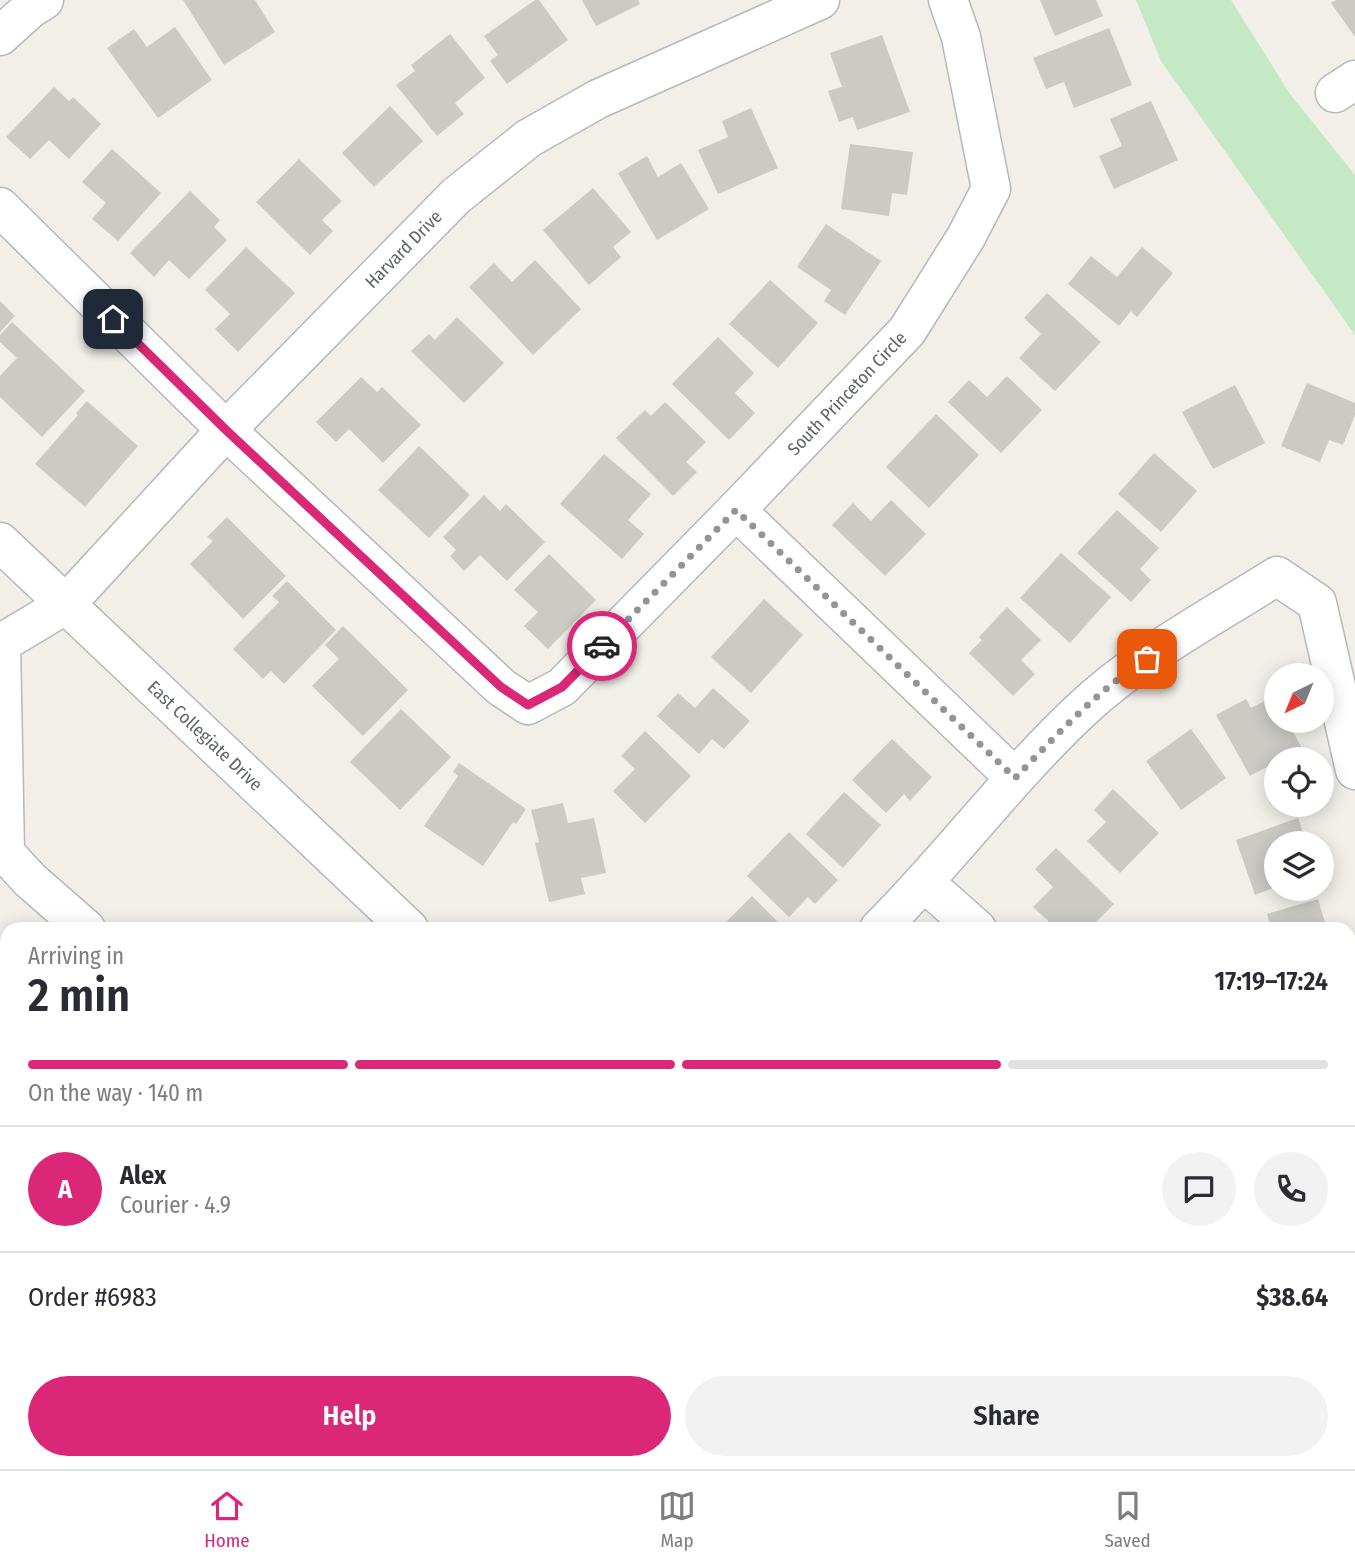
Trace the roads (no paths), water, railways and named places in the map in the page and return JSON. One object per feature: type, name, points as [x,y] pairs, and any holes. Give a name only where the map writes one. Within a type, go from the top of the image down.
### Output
[{"type":"street","points":[[0,36],[44,0]]},
{"type":"street","name":"Harvard Drive","points":[[1,644],[65,605],[226,430],[456,196],[529,138],[598,99],[820,0]]},
{"type":"street","name":"South Princeton Circle","points":[[226,430],[501,687],[528,705],[562,687],[907,331],[966,237],[991,189],[961,37],[948,0]]},
{"type":"street","points":[[0,207],[226,430]]},
{"type":"street","points":[[736,510],[1015,778]]},
{"type":"street","name":"East Collegiate Drive","points":[[0,542],[403,922]]},
{"type":"street","points":[[886,922],[925,883],[1015,778],[1081,710],[1125,673],[1277,576],[1317,603],[1355,770]]},
{"type":"street","points":[[1,644],[5,853],[30,880],[78,922]]},
{"type":"street","points":[[925,883],[969,922]]}]
